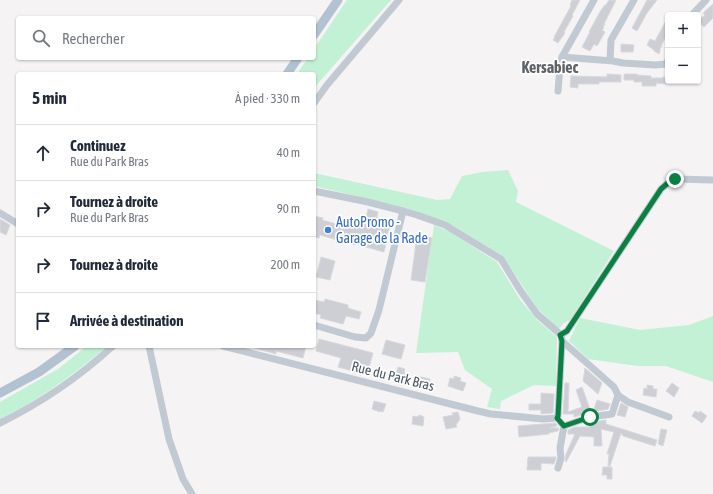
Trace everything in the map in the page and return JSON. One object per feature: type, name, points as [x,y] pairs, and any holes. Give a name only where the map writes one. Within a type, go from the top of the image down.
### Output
[{"type":"main road","points":[[316,32],[338,0]]},
{"type":"main road","points":[[288,72],[297,60]]},
{"type":"main road","points":[[0,393],[39,372],[72,348]]},
{"type":"street","points":[[316,100],[327,85],[399,0]]},
{"type":"street","points":[[558,91],[562,57],[594,0]]},
{"type":"street","points":[[610,60],[610,40],[634,0]]},
{"type":"street","points":[[695,12],[706,0]]},
{"type":"street","points":[[562,57],[610,60],[623,63],[665,64]]},
{"type":"street","points":[[564,426],[557,418],[561,338],[661,189],[675,179],[713,180]]},
{"type":"street","points":[[316,191],[403,211],[445,225],[501,260],[537,314],[614,387],[618,395],[628,402],[669,417]]},
{"type":"street","points":[[316,326],[355,337],[366,338],[371,333],[403,211]]},
{"type":"street","points":[[0,213],[16,223]]},
{"type":"street","points":[[0,423],[47,397],[83,372],[111,348]]},
{"type":"street","points":[[149,348],[169,439],[183,479],[192,494]]},
{"type":"street","name":"Rue du Park Bras","points":[[232,348],[478,411],[543,419],[557,418]]},
{"type":"street","points":[[564,426],[590,417],[612,414],[618,395]]},
{"type":"street","points":[[558,468],[562,458],[560,448],[564,426]]},
{"type":"green space","points":[[347,0],[391,0],[316,86],[316,72],[298,72],[307,60],[316,60],[316,46]]},
{"type":"green space","points":[[508,170],[518,191],[516,202],[614,251],[570,320],[563,324],[559,329],[537,308],[503,256],[452,225],[403,207],[316,186],[316,173],[437,200],[450,199],[462,176],[482,172]]},
{"type":"green space","points":[[434,225],[450,232],[497,262],[521,301],[538,321],[557,337],[556,386],[534,385],[501,401],[500,409],[487,407],[492,389],[465,370],[458,352],[416,353]]},
{"type":"green space","points":[[713,316],[713,382],[666,366],[638,366],[588,359],[569,341],[580,318],[640,330],[689,325]]},
{"type":"green space","points":[[84,348],[105,348],[54,387],[28,404],[0,419],[0,402],[58,369]]},
{"type":"building","points":[[572,0],[580,0],[564,32],[565,33],[558,43],[553,40],[571,6]]},
{"type":"building","points":[[609,0],[616,0],[604,24],[604,28],[602,30],[605,32],[597,46],[594,44],[590,51],[582,47],[601,10]]},
{"type":"building","points":[[647,0],[657,0],[647,13],[637,31],[632,28]]},
{"type":"building","points":[[713,4],[713,18],[704,27],[701,24],[701,18],[705,15],[703,13]]},
{"type":"building","points":[[665,23],[665,38],[659,54],[647,45],[650,39],[655,41]]},
{"type":"building","points":[[621,44],[634,45],[633,52],[621,52]]},
{"type":"building","points":[[607,74],[621,75],[621,82],[578,84],[578,88],[570,87],[571,76],[607,77]]},
{"type":"building","points":[[624,74],[637,74],[651,76],[651,78],[665,77],[665,84],[656,83],[656,86],[642,86],[642,82],[624,80]]},
{"type":"building","points":[[368,209],[378,212],[377,217],[391,221],[384,252],[320,235],[319,238],[316,237],[316,216],[323,218],[322,220],[344,226],[345,223],[364,228]]},
{"type":"building","points":[[0,219],[10,225],[6,235],[0,232]]},
{"type":"building","points":[[417,236],[432,238],[425,282],[411,280]]},
{"type":"building","points":[[321,257],[335,261],[330,280],[316,277]]},
{"type":"building","points":[[325,299],[348,305],[348,308],[361,312],[359,319],[346,316],[343,324],[320,318],[321,315],[316,314],[316,300],[324,302]]},
{"type":"building","points":[[319,339],[373,353],[367,375],[338,367],[341,358],[316,351]]},
{"type":"building","points":[[386,340],[405,345],[401,359],[382,354]]},
{"type":"building","points":[[254,348],[306,348],[303,358],[276,351],[276,354]]},
{"type":"building","points":[[398,367],[405,369],[404,372],[407,377],[400,375],[399,378],[392,377],[394,371],[397,371]]},
{"type":"building","points":[[585,368],[602,383],[598,394],[583,381]]},
{"type":"building","points":[[417,376],[430,379],[429,386],[416,383]]},
{"type":"building","points":[[454,376],[461,378],[460,381],[466,383],[463,391],[448,386],[450,378],[454,379]]},
{"type":"building","points":[[565,383],[569,383],[568,412],[582,407],[576,390],[582,387],[591,412],[574,417],[574,414],[563,414]]},
{"type":"building","points":[[672,383],[679,388],[674,397],[666,391]]},
{"type":"building","points":[[647,385],[653,386],[653,389],[657,389],[656,397],[643,395],[644,388],[647,389]]},
{"type":"building","points":[[541,393],[554,394],[553,413],[541,414],[541,410],[529,410],[529,404],[541,404]]},
{"type":"building","points":[[597,400],[610,404],[608,409],[593,412]]},
{"type":"building","points":[[374,401],[386,404],[383,412],[372,409]]},
{"type":"building","points":[[621,403],[628,407],[625,417],[617,415]]},
{"type":"building","points":[[695,411],[699,413],[700,411],[707,416],[702,423],[692,416]]},
{"type":"building","points":[[458,412],[460,419],[456,425],[457,427],[446,429],[443,417],[453,415],[452,413]]},
{"type":"building","points":[[419,415],[424,417],[423,426],[412,424],[413,416],[418,417]]},
{"type":"building","points":[[606,420],[606,424],[657,440],[655,446],[623,436],[621,433],[610,466],[608,466],[609,454],[607,454],[614,432],[601,429],[602,446],[594,446],[594,437],[580,436],[566,462],[566,454],[575,434],[568,434],[568,430],[575,427],[590,427],[588,423]]},
{"type":"building","points":[[556,423],[557,426],[550,428],[559,428],[558,431],[549,434],[519,437],[518,426]]},
{"type":"building","points":[[661,429],[667,430],[663,446],[658,444]]},
{"type":"building","points":[[528,457],[556,458],[554,464],[541,463],[541,470],[527,470]]},
{"type":"building","points":[[603,467],[612,467],[612,479],[607,479],[607,475],[602,475]]},
{"type":"place","name":"AutoPromo - Garage de la Rade","points":[[328,230]]},
{"type":"district","name":"Kersabiec","points":[[550,67]]},
{"type":"route","points":[[590,417],[564,426],[557,418],[562,364],[562,341],[560,335],[567,331],[661,189],[675,179]]}]
